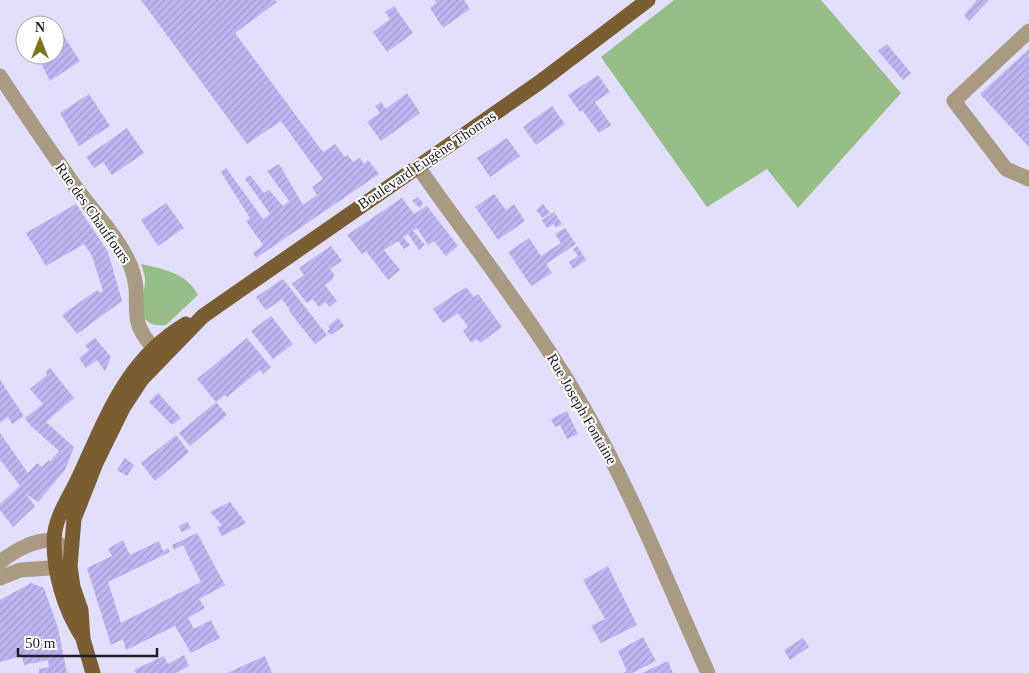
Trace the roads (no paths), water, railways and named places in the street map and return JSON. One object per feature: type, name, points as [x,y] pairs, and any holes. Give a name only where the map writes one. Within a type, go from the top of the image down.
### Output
[{"type":"main road","name":"Boulevard Eugène Thomas","points":[[61,551],[96,463],[123,408],[158,352],[164,338],[203,316],[540,82],[648,0]]},
{"type":"main road","name":"Boulevard Eugène Thomas","points":[[61,551],[58,517],[78,479],[112,403],[132,372],[158,352]]},
{"type":"main road","points":[[61,551],[70,566],[73,587],[81,610],[84,639],[94,673]]},
{"type":"main road","points":[[61,551],[68,614],[84,639]]},
{"type":"street","points":[[1029,31],[954,101],[1006,169],[1029,179]]},
{"type":"street","name":"Rue des Chauffours","points":[[0,76],[77,189],[123,251],[132,268],[136,292],[135,313],[139,328],[148,344],[158,352]]},
{"type":"street","name":"Rue Joseph Fontaine","points":[[418,167],[550,353],[579,399],[612,458],[708,673]]},
{"type":"street","points":[[0,562],[18,550],[38,541],[61,551]]},
{"type":"street","points":[[0,578],[61,551]]},
{"type":"street","points":[[61,551],[66,575],[73,587]]}]
